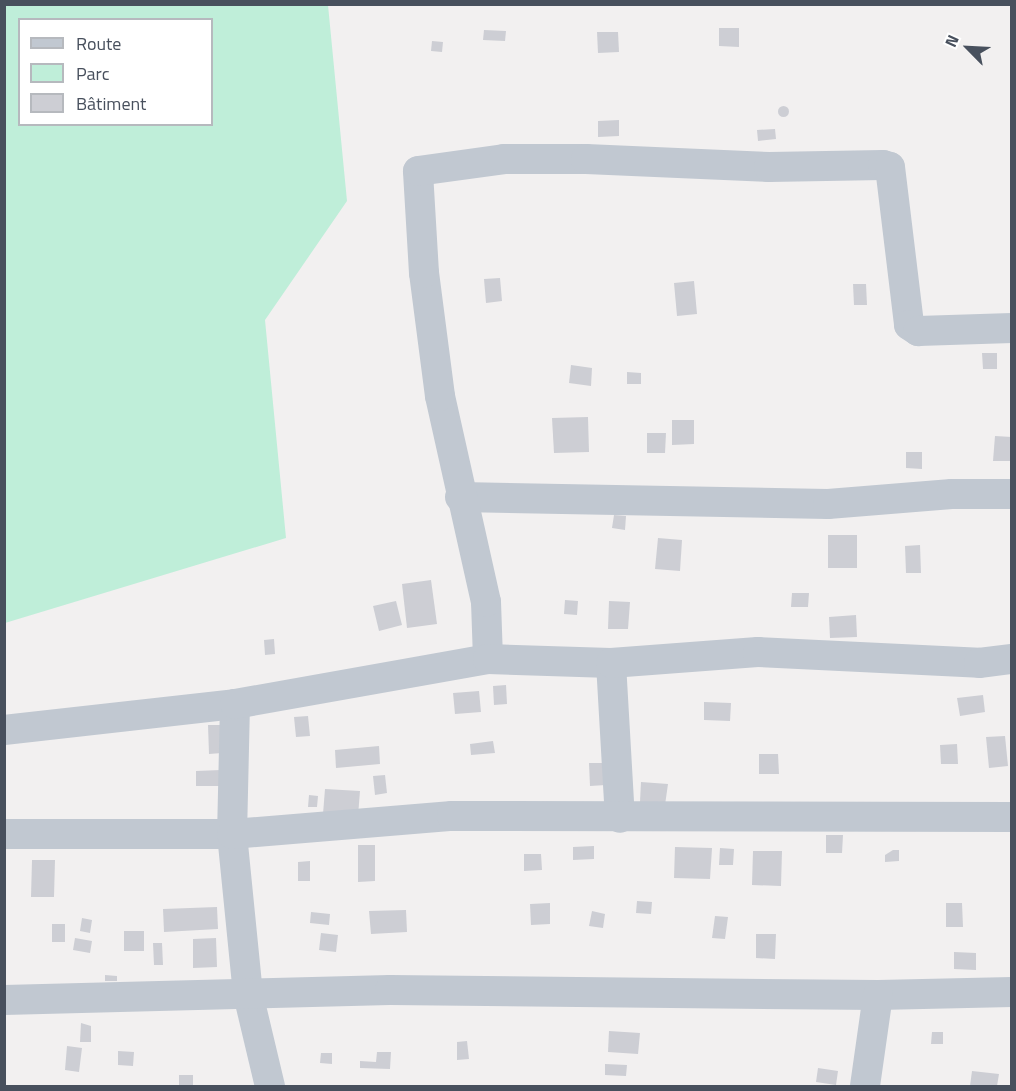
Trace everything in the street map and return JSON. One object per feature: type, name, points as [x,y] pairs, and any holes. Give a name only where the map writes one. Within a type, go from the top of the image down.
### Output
[{"type":"street","points":[[488,658],[486,602],[460,497],[440,396],[424,273],[417,176],[422,169],[504,159],[586,159],[769,167],[883,165],[890,168],[909,325],[918,331],[1011,328]]},
{"type":"street","points":[[460,497],[828,504],[952,494],[1011,494]]},
{"type":"street","points":[[4,730],[235,704],[488,658],[611,663],[758,652],[979,663],[1011,659]]},
{"type":"street","points":[[611,663],[620,818]]},
{"type":"street","points":[[235,704],[232,834],[248,994],[270,1086]]},
{"type":"street","points":[[4,834],[232,834],[452,816],[1011,817]]},
{"type":"street","points":[[4,1000],[390,990],[878,994],[1011,992]]},
{"type":"street","points":[[866,1086],[878,994]]},
{"type":"green space","points":[[5,4],[328,5],[347,201],[265,320],[286,538],[5,623]]},
{"type":"building","points":[[719,28],[739,28],[739,47],[719,46]]},
{"type":"building","points":[[484,30],[506,31],[505,41],[483,40]]},
{"type":"building","points":[[597,32],[618,32],[619,52],[598,53]]},
{"type":"building","points":[[432,41],[443,42],[442,52],[431,51]]},
{"type":"building","points":[[783,105],[789,111],[783,117],[777,111]]},
{"type":"building","points":[[619,120],[619,136],[598,137],[598,121]]},
{"type":"building","points":[[775,129],[776,139],[758,141],[757,130]]},
{"type":"building","points":[[500,278],[502,301],[486,303],[484,279]]},
{"type":"building","points":[[694,281],[697,314],[677,316],[674,283]]},
{"type":"building","points":[[853,284],[866,284],[867,305],[854,305]]},
{"type":"building","points":[[982,353],[997,353],[997,369],[983,369]]},
{"type":"building","points":[[571,365],[592,368],[591,386],[569,383]]},
{"type":"building","points":[[627,372],[641,373],[641,384],[627,384]]},
{"type":"building","points":[[588,417],[589,452],[554,453],[552,418]]},
{"type":"building","points":[[672,420],[694,420],[694,444],[672,445]]},
{"type":"building","points":[[647,433],[666,433],[665,453],[647,453]]},
{"type":"building","points":[[995,436],[1012,437],[1012,461],[993,461]]},
{"type":"building","points":[[906,452],[922,452],[922,469],[906,468]]},
{"type":"building","points":[[614,515],[626,516],[625,530],[612,528]]},
{"type":"building","points":[[828,535],[857,535],[857,568],[828,568]]},
{"type":"building","points":[[658,538],[682,540],[680,571],[655,569]]},
{"type":"building","points":[[920,545],[921,573],[906,573],[905,546]]},
{"type":"building","points":[[431,580],[437,624],[407,628],[402,584]]},
{"type":"building","points":[[792,593],[809,593],[808,607],[791,607]]},
{"type":"building","points":[[565,600],[578,601],[577,615],[564,614]]},
{"type":"building","points":[[396,601],[402,625],[379,631],[373,606]]},
{"type":"building","points":[[609,601],[630,602],[628,629],[608,629]]},
{"type":"building","points":[[856,615],[857,637],[830,638],[829,617]]},
{"type":"building","points":[[274,639],[275,654],[265,655],[264,640]]},
{"type":"building","points":[[506,685],[507,704],[494,705],[493,686]]},
{"type":"building","points":[[479,691],[481,712],[455,714],[453,693]]},
{"type":"building","points":[[983,695],[985,712],[960,716],[957,698]]},
{"type":"building","points":[[704,702],[731,703],[730,721],[704,720]]},
{"type":"building","points":[[308,716],[310,736],[296,737],[294,717]]},
{"type":"building","points":[[208,725],[221,725],[222,753],[209,754]]},
{"type":"building","points":[[1005,736],[1008,766],[989,768],[986,737]]},
{"type":"building","points":[[493,741],[495,753],[471,755],[470,744]]},
{"type":"building","points":[[957,744],[958,764],[941,764],[940,745]]},
{"type":"building","points":[[379,746],[380,764],[336,768],[335,750]]},
{"type":"building","points":[[759,754],[778,754],[779,774],[759,774]]},
{"type":"building","points":[[589,763],[606,763],[606,785],[590,786]]},
{"type":"building","points":[[221,770],[221,786],[196,786],[196,771]]},
{"type":"building","points":[[385,775],[387,793],[375,795],[373,776]]},
{"type":"building","points":[[641,782],[668,784],[665,805],[640,802]]},
{"type":"building","points":[[325,789],[360,791],[358,816],[323,814]]},
{"type":"building","points":[[309,795],[318,796],[317,807],[308,807]]},
{"type":"building","points":[[826,835],[843,835],[842,853],[826,853]]},
{"type":"building","points":[[358,845],[375,845],[375,881],[358,882]]},
{"type":"building","points":[[594,846],[594,859],[573,860],[573,847]]},
{"type":"building","points":[[675,847],[712,848],[710,879],[674,878]]},
{"type":"building","points":[[720,848],[734,849],[733,865],[719,865]]},
{"type":"building","points":[[893,850],[899,850],[899,861],[885,862],[885,855]]},
{"type":"building","points":[[753,851],[782,851],[781,886],[752,885]]},
{"type":"building","points":[[524,854],[541,854],[542,870],[524,871]]},
{"type":"building","points":[[32,860],[55,860],[54,897],[31,897]]},
{"type":"building","points":[[310,861],[310,881],[298,881],[298,862]]},
{"type":"building","points":[[637,901],[652,902],[651,914],[636,913]]},
{"type":"building","points":[[550,903],[550,924],[531,925],[530,904]]},
{"type":"building","points":[[946,903],[962,903],[963,927],[946,927]]},
{"type":"building","points":[[217,907],[218,929],[164,932],[163,909]]},
{"type":"building","points":[[406,910],[407,932],[371,934],[369,911]]},
{"type":"building","points":[[592,911],[605,914],[603,928],[589,926]]},
{"type":"building","points":[[311,912],[330,914],[329,925],[310,923]]},
{"type":"building","points":[[715,916],[728,917],[725,939],[712,938]]},
{"type":"building","points":[[82,918],[92,920],[90,933],[80,931]]},
{"type":"building","points":[[52,924],[65,924],[65,942],[52,942]]},
{"type":"building","points":[[124,931],[144,931],[144,951],[124,951]]},
{"type":"building","points":[[321,933],[338,935],[336,952],[319,950]]},
{"type":"building","points":[[756,934],[776,934],[775,959],[756,958]]},
{"type":"building","points":[[75,938],[92,941],[90,953],[73,950]]},
{"type":"building","points":[[216,938],[217,967],[193,968],[193,939]]},
{"type":"building","points":[[153,943],[162,943],[163,965],[154,965]]},
{"type":"building","points":[[954,952],[976,953],[976,970],[954,969]]},
{"type":"building","points":[[105,975],[117,976],[117,981],[105,981]]},
{"type":"building","points":[[81,1023],[91,1026],[91,1042],[80,1042]]},
{"type":"building","points":[[609,1031],[640,1033],[638,1054],[608,1052]]},
{"type":"building","points":[[932,1032],[943,1032],[943,1044],[931,1044]]},
{"type":"building","points":[[467,1041],[469,1059],[457,1060],[457,1042]]},
{"type":"building","points":[[67,1046],[82,1048],[79,1072],[65,1070]]},
{"type":"building","points":[[118,1051],[134,1052],[133,1066],[118,1065]]},
{"type":"building","points":[[377,1052],[391,1052],[390,1069],[360,1068],[360,1061],[376,1062]]},
{"type":"building","points":[[321,1053],[332,1053],[332,1064],[320,1063]]},
{"type":"building","points":[[605,1064],[627,1065],[626,1076],[605,1075]]},
{"type":"building","points":[[818,1068],[838,1071],[836,1085],[816,1082]]},
{"type":"building","points":[[972,1071],[999,1074],[997,1086],[970,1086]]},
{"type":"building","points":[[179,1075],[193,1075],[193,1086],[179,1086]]}]
